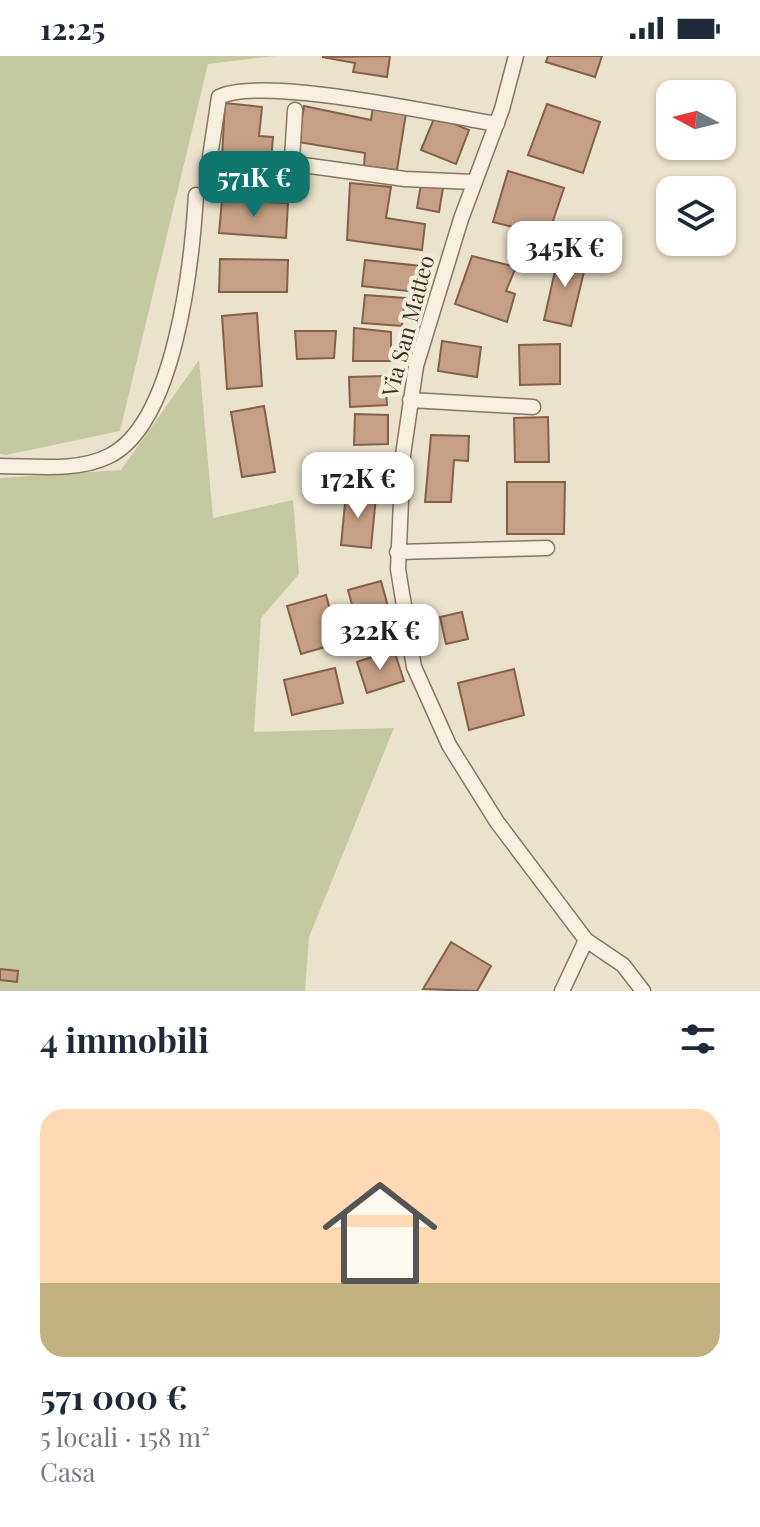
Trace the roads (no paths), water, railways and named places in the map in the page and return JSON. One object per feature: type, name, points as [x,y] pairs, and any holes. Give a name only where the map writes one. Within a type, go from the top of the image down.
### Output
[{"type":"street","name":"Via San Matteo","points":[[516,56],[497,124],[474,182],[426,328],[410,400],[397,552],[404,622],[426,700],[449,745],[497,822],[586,940],[617,960],[643,991]]},
{"type":"street","points":[[210,157],[219,97],[231,91],[287,90],[497,124]]},
{"type":"street","points":[[295,110],[292,159],[303,165],[405,179],[474,182]]},
{"type":"street","points":[[0,466],[57,466],[98,461],[113,454],[133,434],[153,403],[181,316],[192,258],[196,195]]},
{"type":"street","points":[[410,400],[533,407]]},
{"type":"street","points":[[397,552],[547,548]]},
{"type":"street","points":[[562,991],[586,940]]}]
